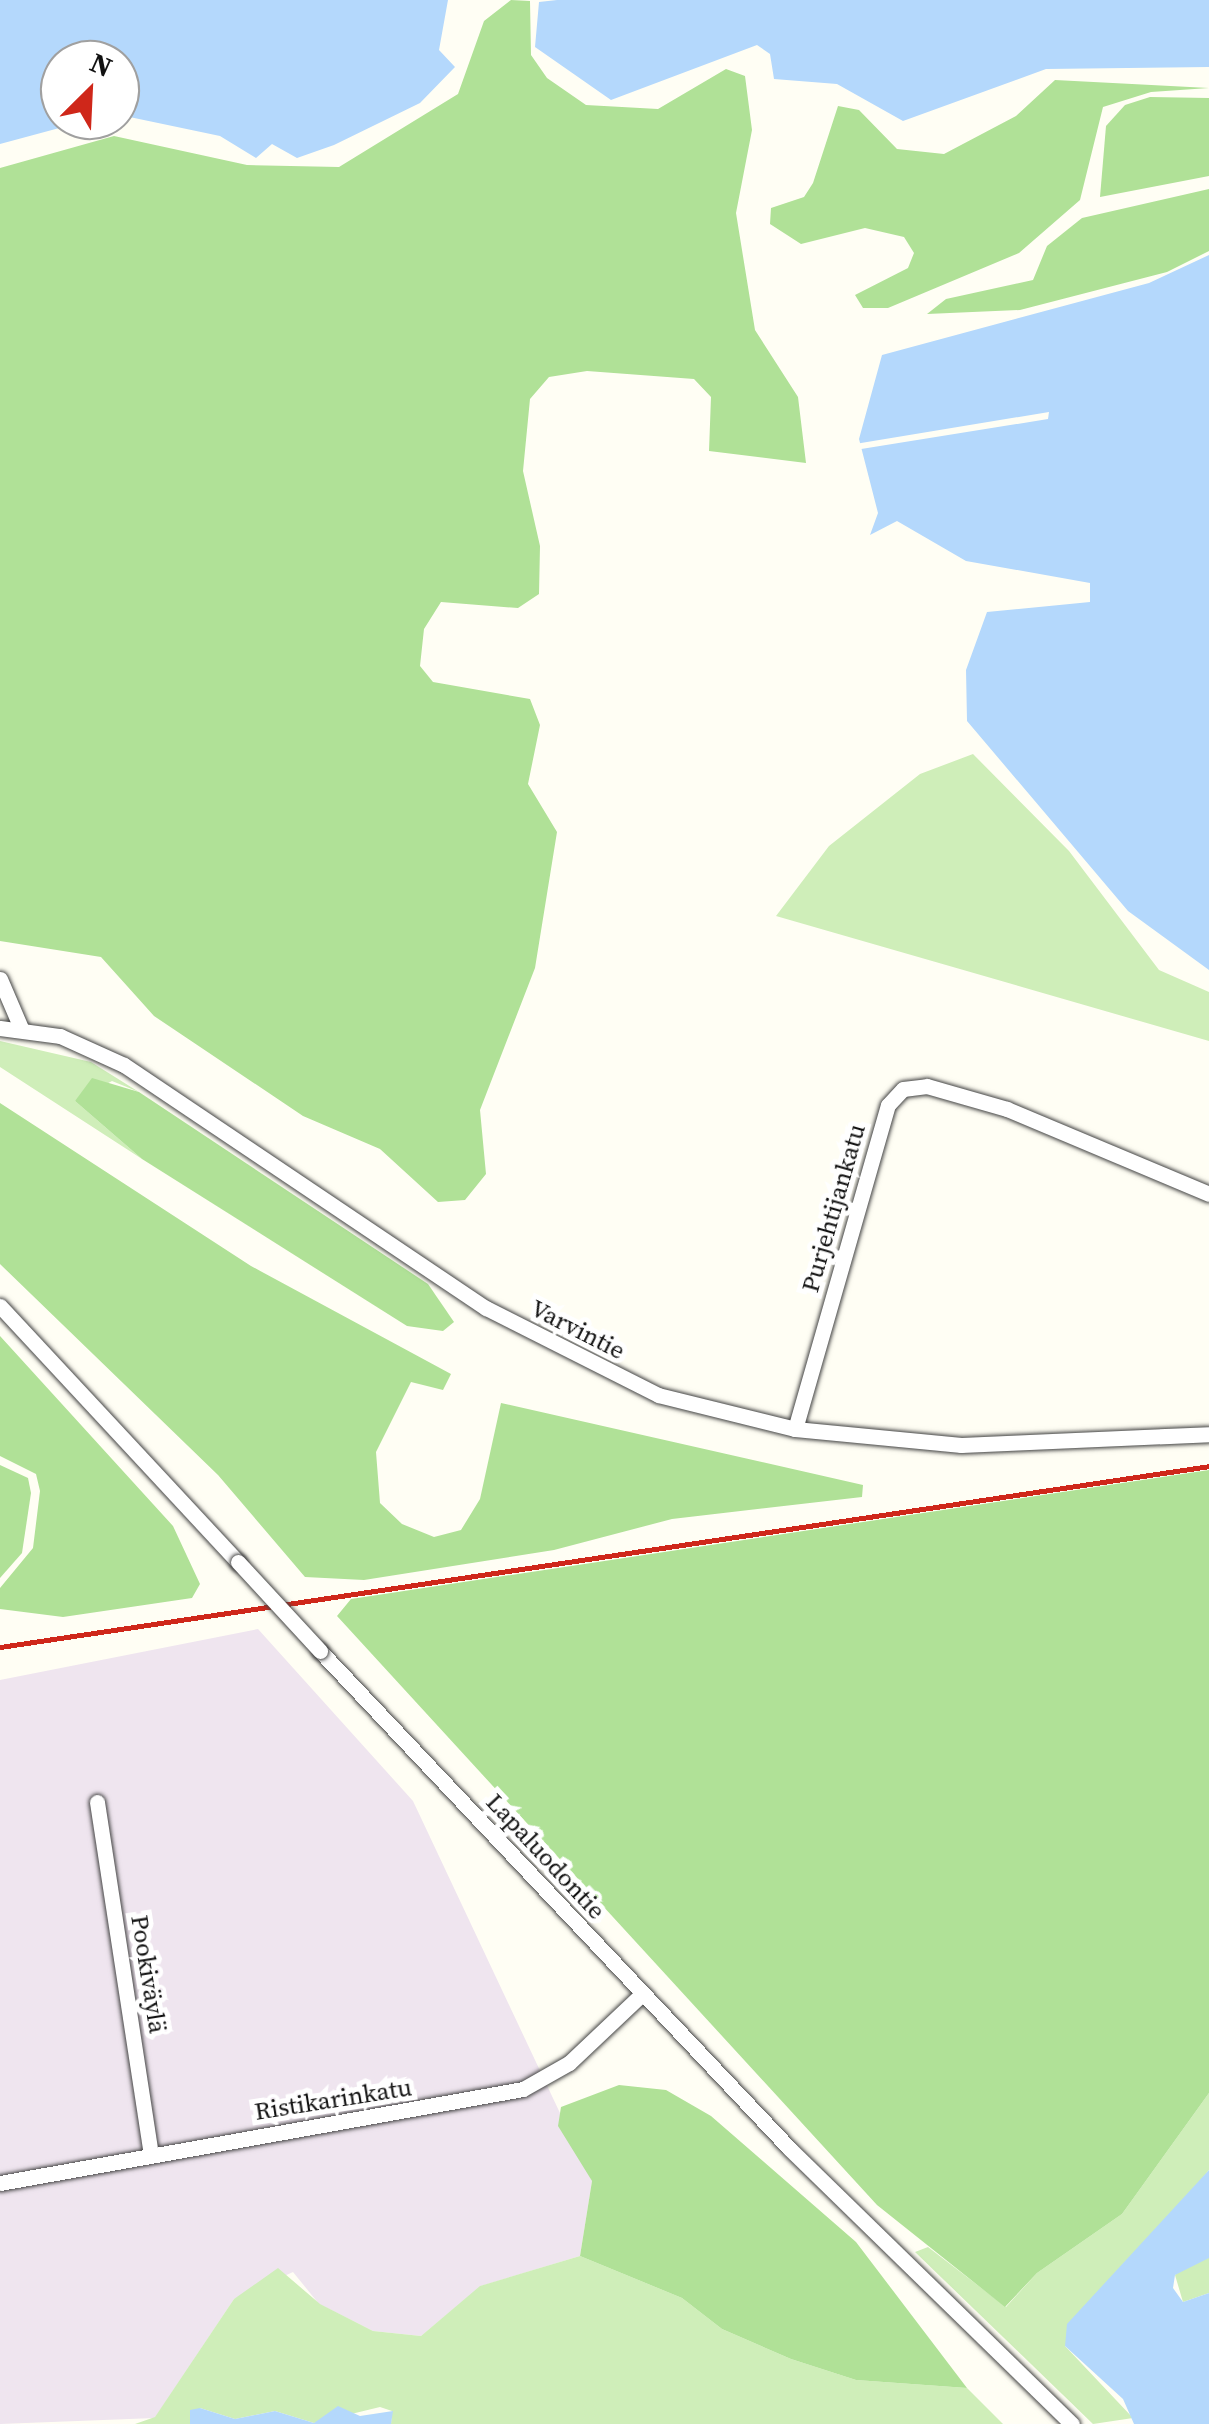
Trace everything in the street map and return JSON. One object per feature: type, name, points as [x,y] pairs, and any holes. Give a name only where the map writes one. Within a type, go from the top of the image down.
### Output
[{"type":"street","points":[[0,979],[22,1028]]},
{"type":"street","name":"Varvintie","points":[[0,1028],[22,1028],[124,1065],[486,1308],[600,1371],[711,1412],[795,1430],[1016,1446],[1209,1434]]},
{"type":"street","name":"Purjehtijankatu","points":[[795,1430],[888,1105],[903,1089],[928,1086],[1008,1109],[1209,1194]]},
{"type":"street","name":"Lapaluodontie","points":[[0,1306],[642,1995],[1072,2424]]},
{"type":"street","name":"Pookiväylä","points":[[97,1802],[151,2154]]},
{"type":"street","name":"Ristikarinkatu","points":[[0,2183],[523,2090],[569,2063],[642,1995]]},
{"type":"shaded area","points":[[258,1629],[413,1801],[592,2181],[580,2256],[481,2286],[421,2336],[373,2331],[319,2304],[293,2272],[234,2299],[155,2418],[0,2424],[0,1680]]},
{"type":"green space","points":[[511,0],[530,1],[531,55],[547,78],[586,105],[658,109],[726,69],[745,76],[752,130],[736,213],[755,330],[798,397],[806,463],[709,451],[711,397],[694,379],[587,371],[549,377],[530,399],[523,471],[540,546],[539,594],[518,608],[441,602],[424,629],[420,666],[433,682],[530,699],[540,725],[528,784],[557,832],[535,968],[480,1110],[486,1174],[465,1200],[438,1202],[380,1149],[303,1116],[154,1016],[101,957],[0,941],[0,168],[100,140],[132,140],[247,165],[339,167],[458,94],[484,21]]},
{"type":"green space","points":[[1055,80],[1209,88],[1151,92],[1103,107],[1080,200],[1019,253],[888,308],[863,308],[855,295],[908,268],[914,253],[904,237],[865,228],[801,244],[770,224],[771,208],[804,197],[813,183],[838,106],[859,110],[897,149],[944,154],[1016,116]]},
{"type":"green space","points":[[1150,97],[1209,98],[1209,176],[1100,197],[1106,126],[1125,105]]},
{"type":"green space","points":[[1209,189],[1209,251],[1167,272],[1020,310],[927,314],[946,299],[1033,280],[1047,246],[1082,218]]},
{"type":"green space","points":[[973,754],[1069,851],[1159,970],[1209,992],[1209,1041],[776,916],[829,846],[920,774]]},
{"type":"green space","points":[[0,1041],[91,1062],[139,1092],[112,1081],[75,1101],[142,1159],[0,1067]]},
{"type":"green space","points":[[92,1078],[139,1092],[428,1284],[454,1322],[443,1331],[407,1326],[142,1159],[75,1101]]},
{"type":"green space","points":[[0,1103],[251,1266],[451,1374],[443,1390],[411,1382],[376,1452],[380,1503],[402,1524],[434,1537],[461,1530],[480,1499],[501,1403],[863,1485],[862,1497],[672,1519],[554,1550],[364,1580],[305,1577],[218,1475],[0,1264]]},
{"type":"green space","points":[[0,1336],[173,1526],[200,1584],[192,1598],[63,1617],[0,1609],[0,1588],[33,1548],[40,1491],[36,1474],[0,1456]]},
{"type":"green space","points":[[0,1465],[28,1478],[31,1493],[22,1553],[0,1578]]},
{"type":"green space","points":[[1209,1470],[1209,2093],[1122,2214],[1037,2273],[1005,2307],[877,2205],[337,1616],[351,1599]]},
{"type":"green space","points":[[619,2085],[666,2090],[711,2116],[856,2242],[967,2388],[856,2380],[791,2359],[722,2329],[682,2298],[580,2256],[592,2181],[558,2126],[561,2107]]},
{"type":"green space","points":[[1209,2093],[1209,2170],[1065,2346],[1133,2418],[1093,2424],[915,2252],[928,2247],[1006,2307],[1037,2273],[1122,2214]]},
{"type":"green space","points":[[1200,2255],[1209,2258],[1209,2293],[1183,2302],[1175,2275]]},
{"type":"green space","points":[[580,2256],[682,2298],[722,2329],[791,2359],[856,2380],[967,2388],[1003,2424],[391,2424],[392,2411],[380,2407],[314,2423],[275,2411],[235,2419],[200,2408],[190,2424],[135,2424],[155,2417],[234,2299],[278,2268],[320,2304],[373,2331],[421,2336],[480,2286]]},
{"type":"water","points":[[0,0],[448,0],[439,50],[455,67],[420,103],[334,145],[297,158],[272,144],[256,158],[220,136],[140,119],[140,40],[40,40],[40,133],[0,144]]},
{"type":"water","points":[[1209,0],[1209,67],[1046,69],[903,121],[837,84],[774,79],[770,54],[757,45],[611,100],[535,47],[539,2]]},
{"type":"water","points":[[1209,255],[1209,970],[1128,911],[967,721],[966,670],[987,612],[1090,602],[1090,583],[966,561],[897,521],[870,535],[878,513],[859,439],[882,355],[1149,283]]},
{"type":"water","points":[[1209,2170],[1209,2258],[1175,2275],[1173,2288],[1183,2302],[1209,2293],[1209,2424],[1134,2424],[1123,2399],[1065,2346],[1067,2324]]},
{"type":"water","points":[[338,2406],[360,2416],[393,2411],[391,2424],[190,2424],[190,2410],[200,2408],[235,2419],[275,2411],[314,2423]]},
{"type":"pier","points":[[1049,412],[1048,419],[855,450],[855,444]]},
{"type":"railway","points":[[0,1647],[1209,1466]]}]
